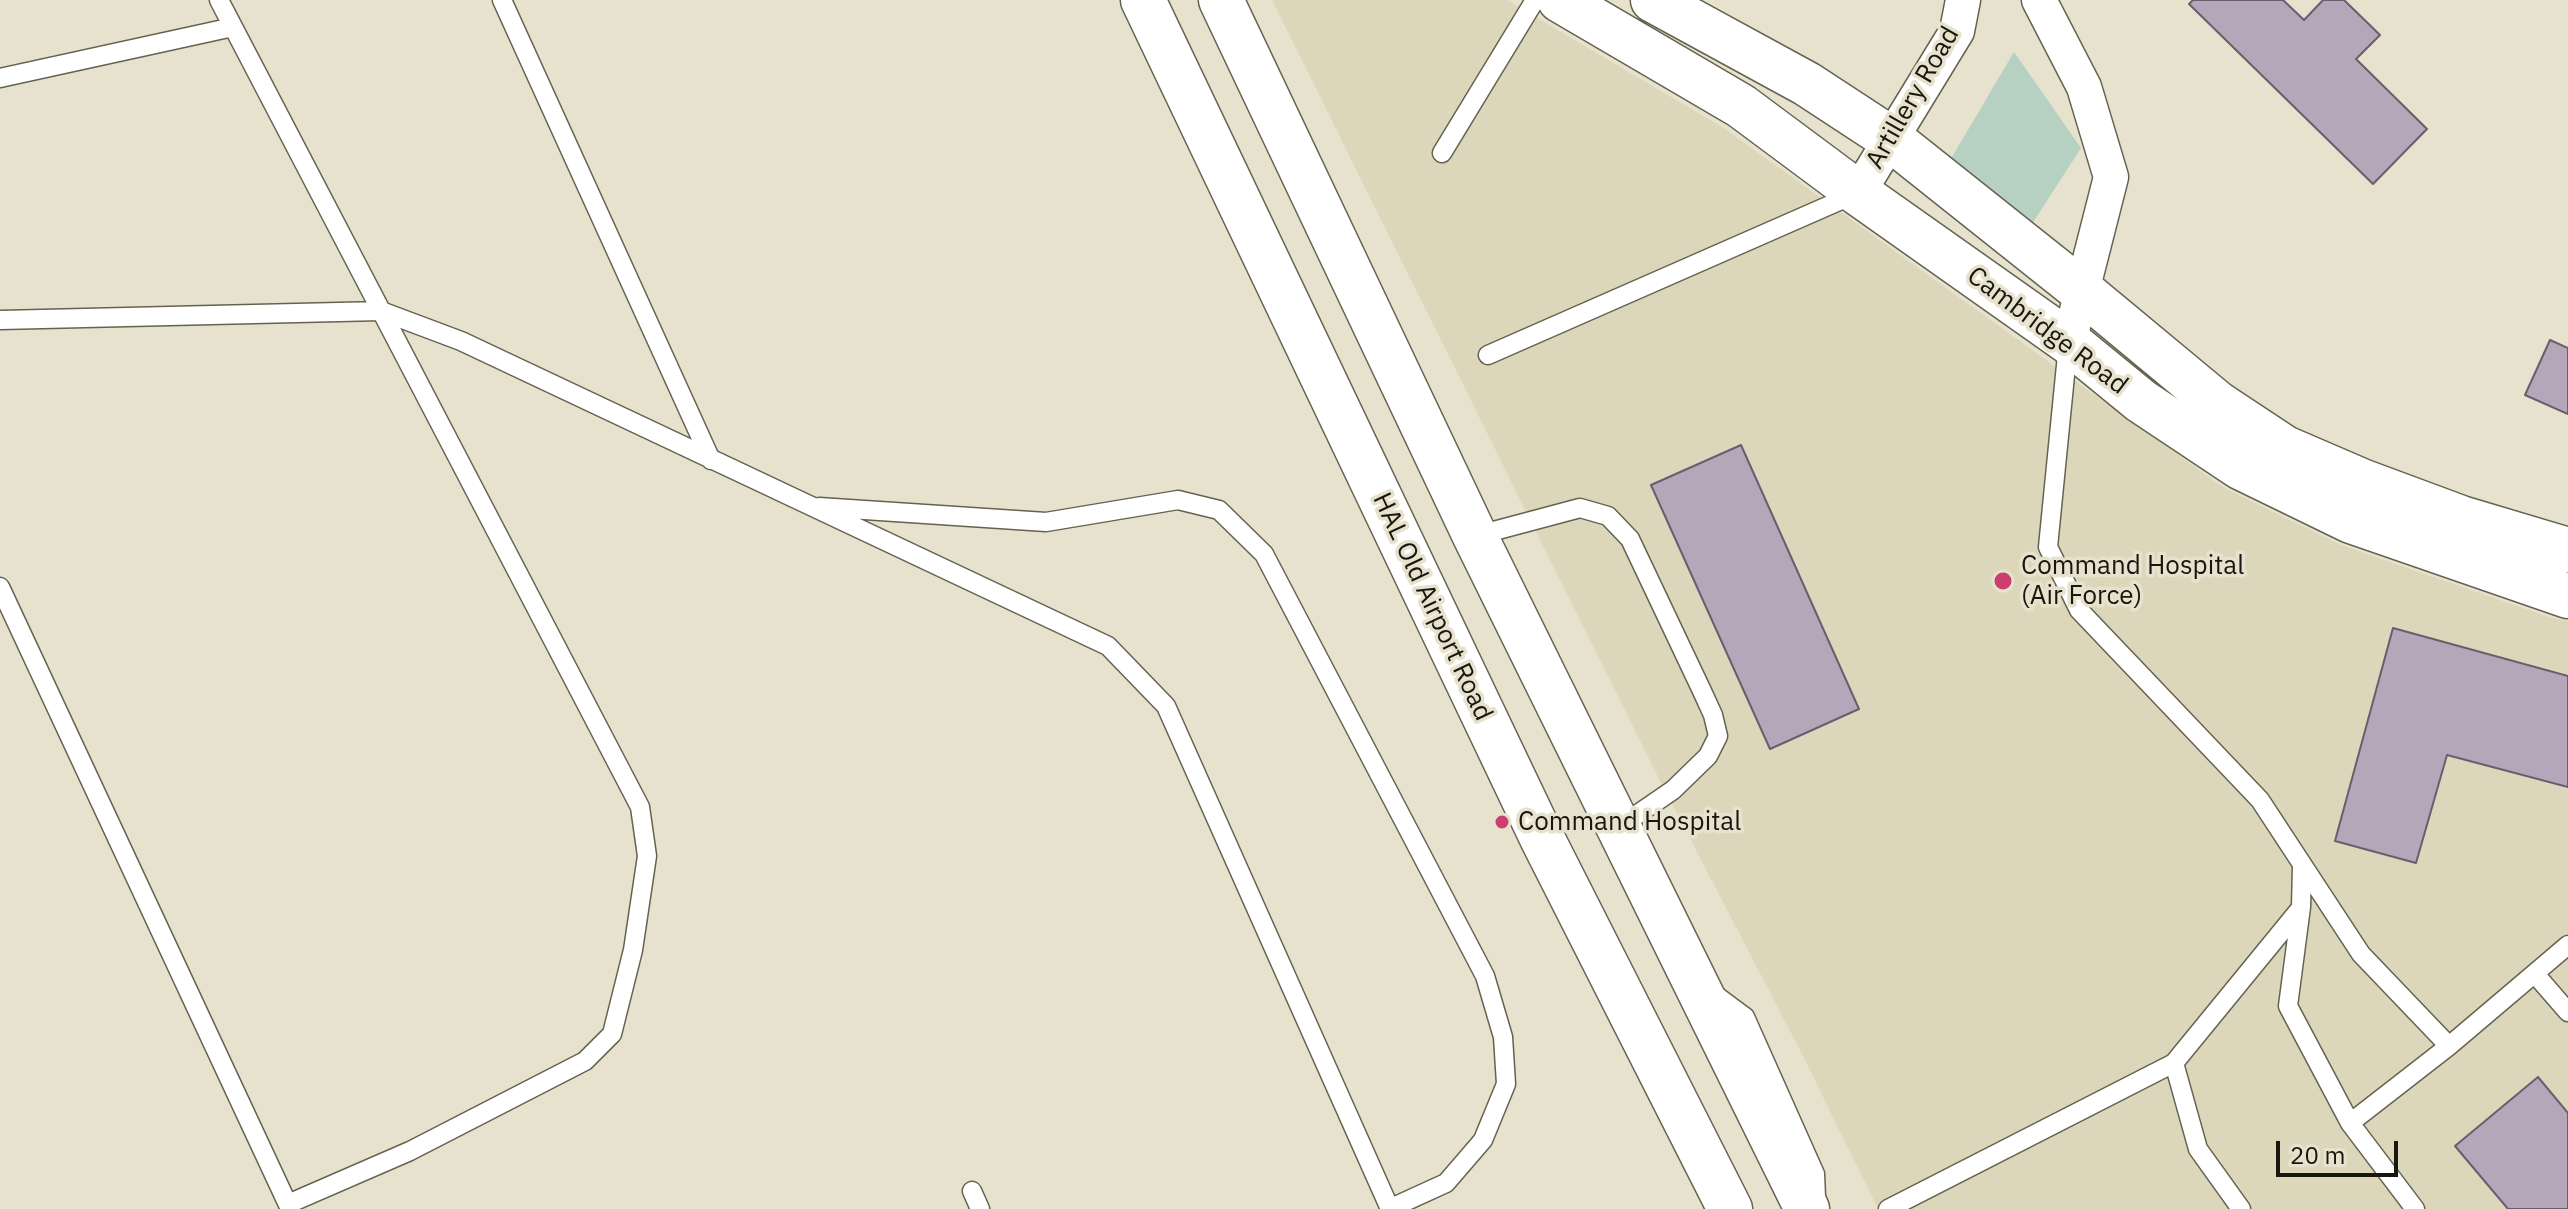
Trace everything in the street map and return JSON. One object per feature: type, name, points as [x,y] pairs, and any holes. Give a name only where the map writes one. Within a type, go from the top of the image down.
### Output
[{"type":"main road","name":"HAL Old Airport Road","points":[[1143,0],[1543,840],[1730,1209]]},
{"type":"main road","points":[[1221,0],[1475,536],[1807,1209]]},
{"type":"main road","name":"Cambridge Road","points":[[1560,0],[1741,106],[2069,342],[2141,401],[2240,467],[2351,521],[2568,596]]},
{"type":"main road","name":"Cambridge Road","points":[[1653,0],[1807,84],[1891,139],[2217,403],[2285,448],[2433,508],[2568,550]]},
{"type":"street","name":"Artillery Road","points":[[1858,193],[1957,31],[1963,0]]},
{"type":"street","points":[[2039,0],[2084,87],[2111,177],[2069,342]]},
{"type":"lane","points":[[0,587],[289,1206],[410,1151],[585,1061],[612,1034],[633,950],[647,856],[640,807],[219,0]]},
{"type":"lane","points":[[502,0],[711,460]]},
{"type":"lane","points":[[1442,153],[1535,0]]},
{"type":"lane","points":[[0,78],[233,27]]},
{"type":"lane","points":[[1488,355],[1858,193]]},
{"type":"lane","points":[[0,320],[381,311],[461,341],[808,506],[1108,646],[1166,706],[1389,1209],[1446,1183],[1483,1140],[1506,1084],[1503,1037],[1485,976],[1264,554],[1219,510],[1178,500],[1046,522],[808,506]]},
{"type":"lane","points":[[2069,342],[2048,547],[2079,610],[2260,800],[2361,954],[2449,1046]]},
{"type":"lane","points":[[1475,536],[1580,508],[1608,516],[1630,539],[1713,715],[1718,736],[1708,756],[1673,790],[1619,827]]},
{"type":"lane","points":[[2302,866],[2301,907],[2288,1006],[2350,1123],[2415,1209]]},
{"type":"lane","points":[[1888,1209],[1908,1204],[2174,1063],[2301,907]]},
{"type":"lane","points":[[2350,1123],[2449,1046],[2568,945]]},
{"type":"lane","points":[[2535,974],[2568,1012]]},
{"type":"lane","points":[[1693,977],[1745,1017],[1815,1174],[1816,1209]]},
{"type":"lane","points":[[2174,1063],[2198,1149],[2241,1209]]},
{"type":"lane","points":[[972,1191],[980,1209]]},
{"type":"shaded area","name":"Command Hospital (Air Force)","points":[[1272,0],[1507,0],[1725,129],[2224,488],[2341,545],[2568,621],[2568,1209],[1878,1209],[1803,1056],[1656,773]]},
{"type":"green space","points":[[2014,52],[2081,148],[2019,244],[1939,179]]},
{"type":"building","points":[[2193,0],[2283,0],[2304,20],[2323,0],[2344,0],[2380,35],[2356,59],[2427,129],[2373,184],[2189,4]]},
{"type":"building","points":[[2550,340],[2568,348],[2568,414],[2525,395]]},
{"type":"building","points":[[1741,445],[1859,709],[1770,749],[1651,485]]},
{"type":"building","points":[[2393,628],[2568,676],[2568,787],[2447,755],[2416,863],[2335,841]]},
{"type":"building","points":[[2538,1077],[2568,1113],[2568,1209],[2508,1209],[2455,1146]]},
{"type":"place","name":"Command Hospital (Air Force)","points":[[2003,581]]},
{"type":"place","name":"Command Hospital","points":[[1502,822]]}]
